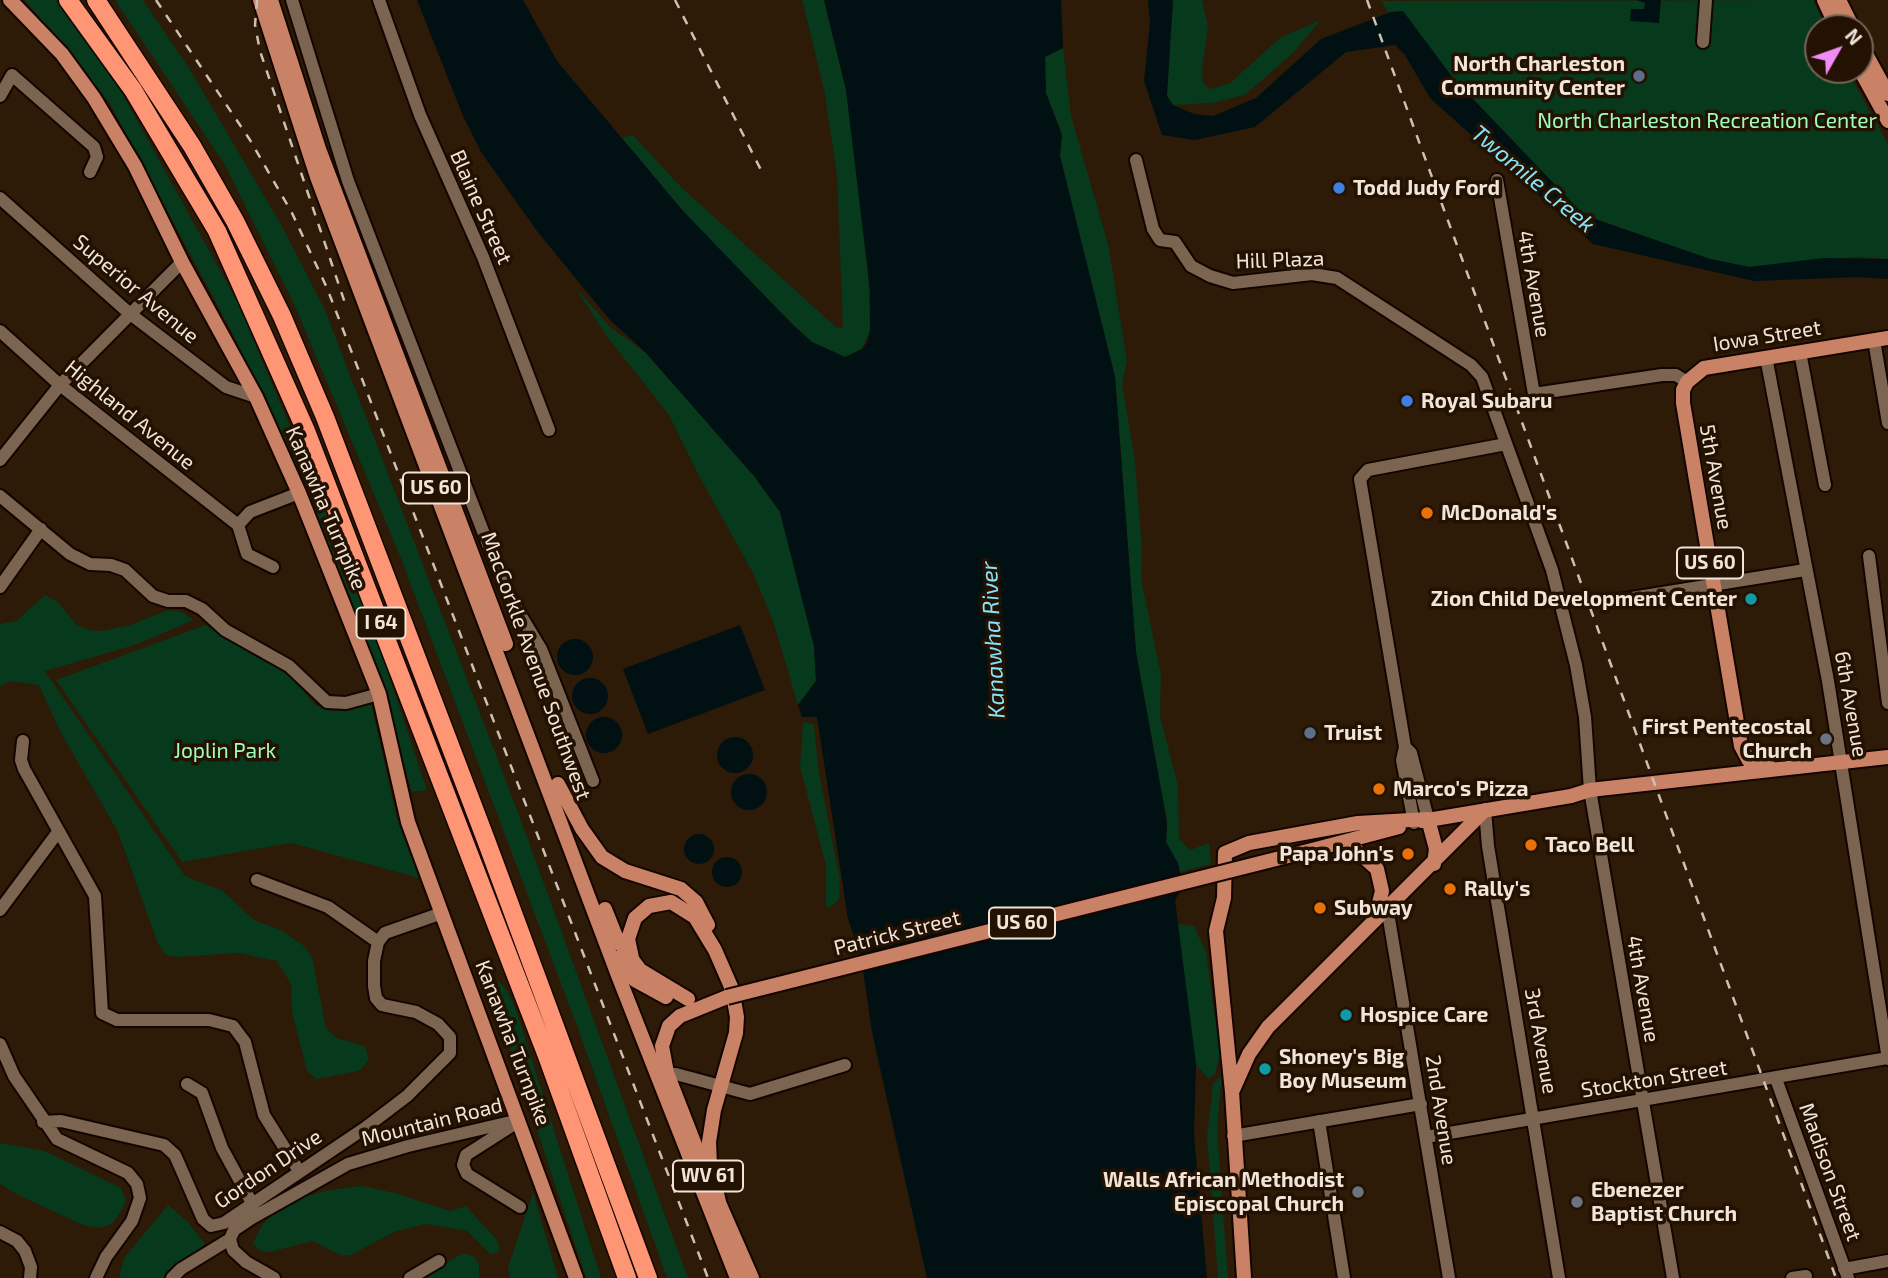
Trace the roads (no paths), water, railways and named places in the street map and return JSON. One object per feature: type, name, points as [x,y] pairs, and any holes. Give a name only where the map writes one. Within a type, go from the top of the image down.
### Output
[{"type":"highway","name":"I 64","points":[[67,0],[133,90],[217,231],[306,431],[548,1056],[627,1278]]},
{"type":"highway","name":"I 64","points":[[96,0],[192,146],[235,221],[282,316],[334,442],[482,828],[648,1278]]},
{"type":"main road","name":"Kanawha Turnpike","points":[[10,0],[62,54],[94,98],[135,166],[182,262],[256,397],[299,493],[379,694],[408,822],[576,1278]]},
{"type":"main road","name":"MacCorkle Avenue Southwest","points":[[260,0],[617,939],[640,970],[691,1003]]},
{"type":"main road","name":"MacCorkle Avenue Southwest","points":[[271,0],[280,47],[317,177],[601,926]]},
{"type":"main road","points":[[1874,68],[1887,91]]},
{"type":"main road","points":[[1868,84],[1888,120]]},
{"type":"main road","name":"Iowa Street","points":[[1687,382],[1704,368],[1881,339]]},
{"type":"main road","name":"5th Avenue","points":[[1687,382],[1682,403],[1741,746]]},
{"type":"main road","points":[[1724,774],[1734,765],[1741,746]]},
{"type":"main road","points":[[1741,746],[1752,763],[1771,768]]},
{"type":"main road","points":[[1434,818],[1444,811],[1476,804],[1570,789],[1583,791],[1888,757]]},
{"type":"main road","points":[[558,784],[586,836],[602,857],[625,871],[681,889],[696,902],[708,922],[715,950],[732,989],[737,1017],[735,1041],[714,1110],[709,1142],[710,1165],[720,1206]]},
{"type":"main road","points":[[1244,1278],[1232,1092],[1216,931],[1224,898],[1225,853],[1237,845],[1333,828],[1446,818],[1571,796],[1583,791]]},
{"type":"main road","points":[[1232,1092],[1246,1060],[1268,1027],[1387,907],[1434,864],[1485,810]]},
{"type":"main road","points":[[1434,818],[1434,864]]},
{"type":"main road","name":"Patrick Street","points":[[601,926],[617,957],[635,980],[673,1000],[691,1003],[727,998],[1333,845],[1413,821]]},
{"type":"main road","points":[[1333,845],[1355,849],[1377,869],[1382,891],[1374,920]]},
{"type":"main road","points":[[640,970],[631,954],[629,932],[640,913],[660,902],[671,902],[688,911],[715,950]]},
{"type":"main road","points":[[601,926],[662,1074]]},
{"type":"main road","points":[[662,1074],[665,1033],[691,1003]]},
{"type":"main road","points":[[1228,1048],[1235,1061],[1246,1060]]},
{"type":"main road","name":"WV 61","points":[[662,1074],[737,1278]]},
{"type":"main road","points":[[687,1138],[714,1110]]},
{"type":"main road","name":"WV 61","points":[[687,1138],[752,1278]]},
{"type":"street","points":[[292,0],[339,158],[382,270],[506,591],[541,649],[593,781]]},
{"type":"street","name":"Blaine Street","points":[[379,0],[420,115],[483,257],[549,430]]},
{"type":"street","points":[[1703,42],[1706,0]]},
{"type":"street","points":[[0,96],[12,75],[94,147],[97,157],[90,172]]},
{"type":"street","name":"Hill Plaza","points":[[1136,160],[1153,229],[1160,240],[1175,242],[1191,266],[1210,276],[1233,283],[1312,274],[1328,275],[1350,284],[1471,365],[1482,377],[1552,570],[1576,665],[1585,717],[1583,791]]},
{"type":"street","name":"4th Avenue","points":[[1497,180],[1534,394],[1662,375],[1676,375],[1687,382]]},
{"type":"street","name":"Superior Avenue","points":[[0,198],[129,313],[226,387],[256,397]]},
{"type":"street","points":[[0,460],[60,385],[182,262]]},
{"type":"street","name":"Highland Avenue","points":[[0,331],[60,385],[238,525]]},
{"type":"street","points":[[1881,339],[1888,424]]},
{"type":"street","points":[[1800,352],[1825,485]]},
{"type":"street","name":"6th Avenue","points":[[1766,357],[1841,761],[1888,1058]]},
{"type":"street","points":[[1413,821],[1402,760],[1405,747],[1360,479],[1368,470],[1506,444]]},
{"type":"street","points":[[273,567],[247,554],[238,525],[250,512],[299,493]]},
{"type":"street","points":[[0,496],[70,554],[90,564],[111,565],[125,570],[153,596],[168,601],[186,601],[202,609],[225,630],[289,666],[327,702],[346,703],[379,694]]},
{"type":"street","points":[[0,587],[41,529]]},
{"type":"street","points":[[1869,556],[1888,703]]},
{"type":"street","points":[[1607,602],[1714,587],[1805,570]]},
{"type":"street","points":[[23,741],[21,760],[24,769],[95,896],[102,1013],[117,1020],[209,1020],[233,1026],[245,1042],[264,1115],[299,1171]]},
{"type":"street","points":[[1405,747],[1411,753],[1434,818]]},
{"type":"street","name":"4th Avenue","points":[[1583,791],[1673,1278]]},
{"type":"street","name":"3rd Avenue","points":[[1485,810],[1488,846],[1535,1118],[1559,1278]]},
{"type":"street","points":[[0,910],[58,832]]},
{"type":"street","points":[[257,880],[328,907],[378,942],[385,933],[398,927],[442,913]]},
{"type":"street","name":"2nd Avenue","points":[[1387,907],[1449,1278]]},
{"type":"street","name":"Gordon Drive","points":[[43,1122],[61,1121],[164,1145],[175,1155],[203,1219],[211,1226],[224,1223],[407,1096],[450,1053],[452,1043],[446,1033],[426,1016],[382,1005],[376,998],[373,961],[378,942]]},
{"type":"street","points":[[0,1044],[14,1076],[57,1139],[128,1173],[137,1184],[140,1198],[132,1222],[106,1257],[96,1278]]},
{"type":"street","name":"Stockton Street","points":[[1426,1137],[1888,1058]]},
{"type":"street","points":[[662,1074],[759,1094],[845,1065]]},
{"type":"street","name":"Madison Street","points":[[1776,1079],[1846,1273]]},
{"type":"street","points":[[187,1084],[202,1094],[222,1148],[253,1205]]},
{"type":"street","points":[[1233,1136],[1421,1104]]},
{"type":"street","points":[[519,1120],[466,1155],[463,1165],[467,1174],[520,1207]]},
{"type":"street","name":"Mountain Road","points":[[172,1278],[181,1269],[230,1239],[234,1230],[252,1218],[348,1164],[408,1146],[519,1120]]},
{"type":"street","points":[[1319,1121],[1344,1278]]},
{"type":"street","points":[[0,1232],[17,1241],[25,1251],[31,1266],[30,1278]]},
{"type":"street","points":[[230,1239],[233,1250],[246,1262],[274,1278]]},
{"type":"street","points":[[410,1278],[439,1261]]},
{"type":"street","points":[[1846,1273],[1888,1261]]},
{"type":"street","points":[[1792,1278],[1806,1276]]},
{"type":"water","name":"Kanawha River","points":[[417,0],[523,0],[557,61],[683,211],[794,326],[812,342],[845,357],[862,349],[867,342],[870,330],[870,290],[846,90],[824,0],[1061,0],[1063,48],[1045,57],[1046,93],[1062,135],[1060,156],[1115,377],[1136,652],[1167,822],[1166,842],[1178,863],[1183,888],[1175,900],[1196,1064],[1194,1136],[1207,1278],[927,1278],[872,1032],[861,956],[848,919],[817,717],[802,717],[798,705],[816,681],[814,646],[780,512],[754,476],[646,353],[609,319],[537,231],[481,152],[463,116]]},
{"type":"water","name":"Twomile Creek","points":[[1148,0],[1173,0],[1167,96],[1173,105],[1194,114],[1213,116],[1256,98],[1321,39],[1391,12],[1403,11],[1453,78],[1578,209],[1598,220],[1710,259],[1749,267],[1824,258],[1888,259],[1888,279],[1858,277],[1754,281],[1593,244],[1430,98],[1405,55],[1395,45],[1346,52],[1255,127],[1195,140],[1162,135],[1144,81],[1150,22]]},
{"type":"water","points":[[1636,0],[1661,0],[1659,23],[1630,21],[1631,9],[1644,9],[1645,3]]},
{"type":"water","points":[[740,625],[765,690],[648,734],[623,669]]},
{"type":"water","points":[[575,639],[587,645],[593,657],[587,669],[575,675],[563,669],[557,657],[563,645]]},
{"type":"water","points":[[590,678],[602,684],[608,696],[602,708],[590,714],[578,708],[572,696],[578,684]]},
{"type":"water","points":[[604,717],[616,723],[622,735],[616,747],[604,753],[592,747],[586,735],[592,723]]},
{"type":"water","points":[[735,737],[747,743],[753,755],[747,767],[735,773],[723,767],[717,755],[723,743]]},
{"type":"water","points":[[749,774],[761,780],[767,792],[761,804],[749,810],[737,804],[731,792],[737,780]]},
{"type":"water","points":[[699,834],[710,838],[714,849],[710,860],[699,864],[688,860],[684,849],[688,838]]},
{"type":"water","points":[[727,857],[738,861],[742,872],[738,883],[727,887],[716,883],[712,872],[716,861]]},
{"type":"railway","points":[[156,0],[250,140],[292,213],[327,288],[708,1278]]},
{"type":"railway","points":[[257,0],[255,25],[260,51],[347,309]]},
{"type":"railway","points":[[675,0],[763,174]]},
{"type":"railway","points":[[1367,0],[1836,1278]]},
{"type":"place","name":"North Charleston Community Center","points":[[1639,76]]},
{"type":"place","name":"Todd Judy Ford","points":[[1339,188]]},
{"type":"place","name":"Royal Subaru","points":[[1407,401]]},
{"type":"place","name":"McDonald's","points":[[1427,513]]},
{"type":"place","name":"Zion Child Development Center","points":[[1751,599]]},
{"type":"place","name":"Truist","points":[[1310,733]]},
{"type":"place","name":"First Pentecostal Church","points":[[1826,739]]},
{"type":"place","name":"Marco's Pizza","points":[[1379,789]]},
{"type":"place","name":"Taco Bell","points":[[1531,845]]},
{"type":"place","name":"Papa John's","points":[[1408,854]]},
{"type":"place","name":"Rally's","points":[[1450,889]]},
{"type":"place","name":"Subway","points":[[1320,908]]},
{"type":"place","name":"Hospice Care","points":[[1346,1015]]},
{"type":"place","name":"Shoney's Big Boy Museum","points":[[1265,1069]]},
{"type":"place","name":"Walls African Methodist Episcopal Church","points":[[1358,1192]]},
{"type":"place","name":"Ebenezer Baptist Church","points":[[1577,1202]]},
{"type":"park label","name":"North Charleston Recreation Center","points":[[1707,121]]},
{"type":"park label","name":"Joplin Park","points":[[225,751]]}]
